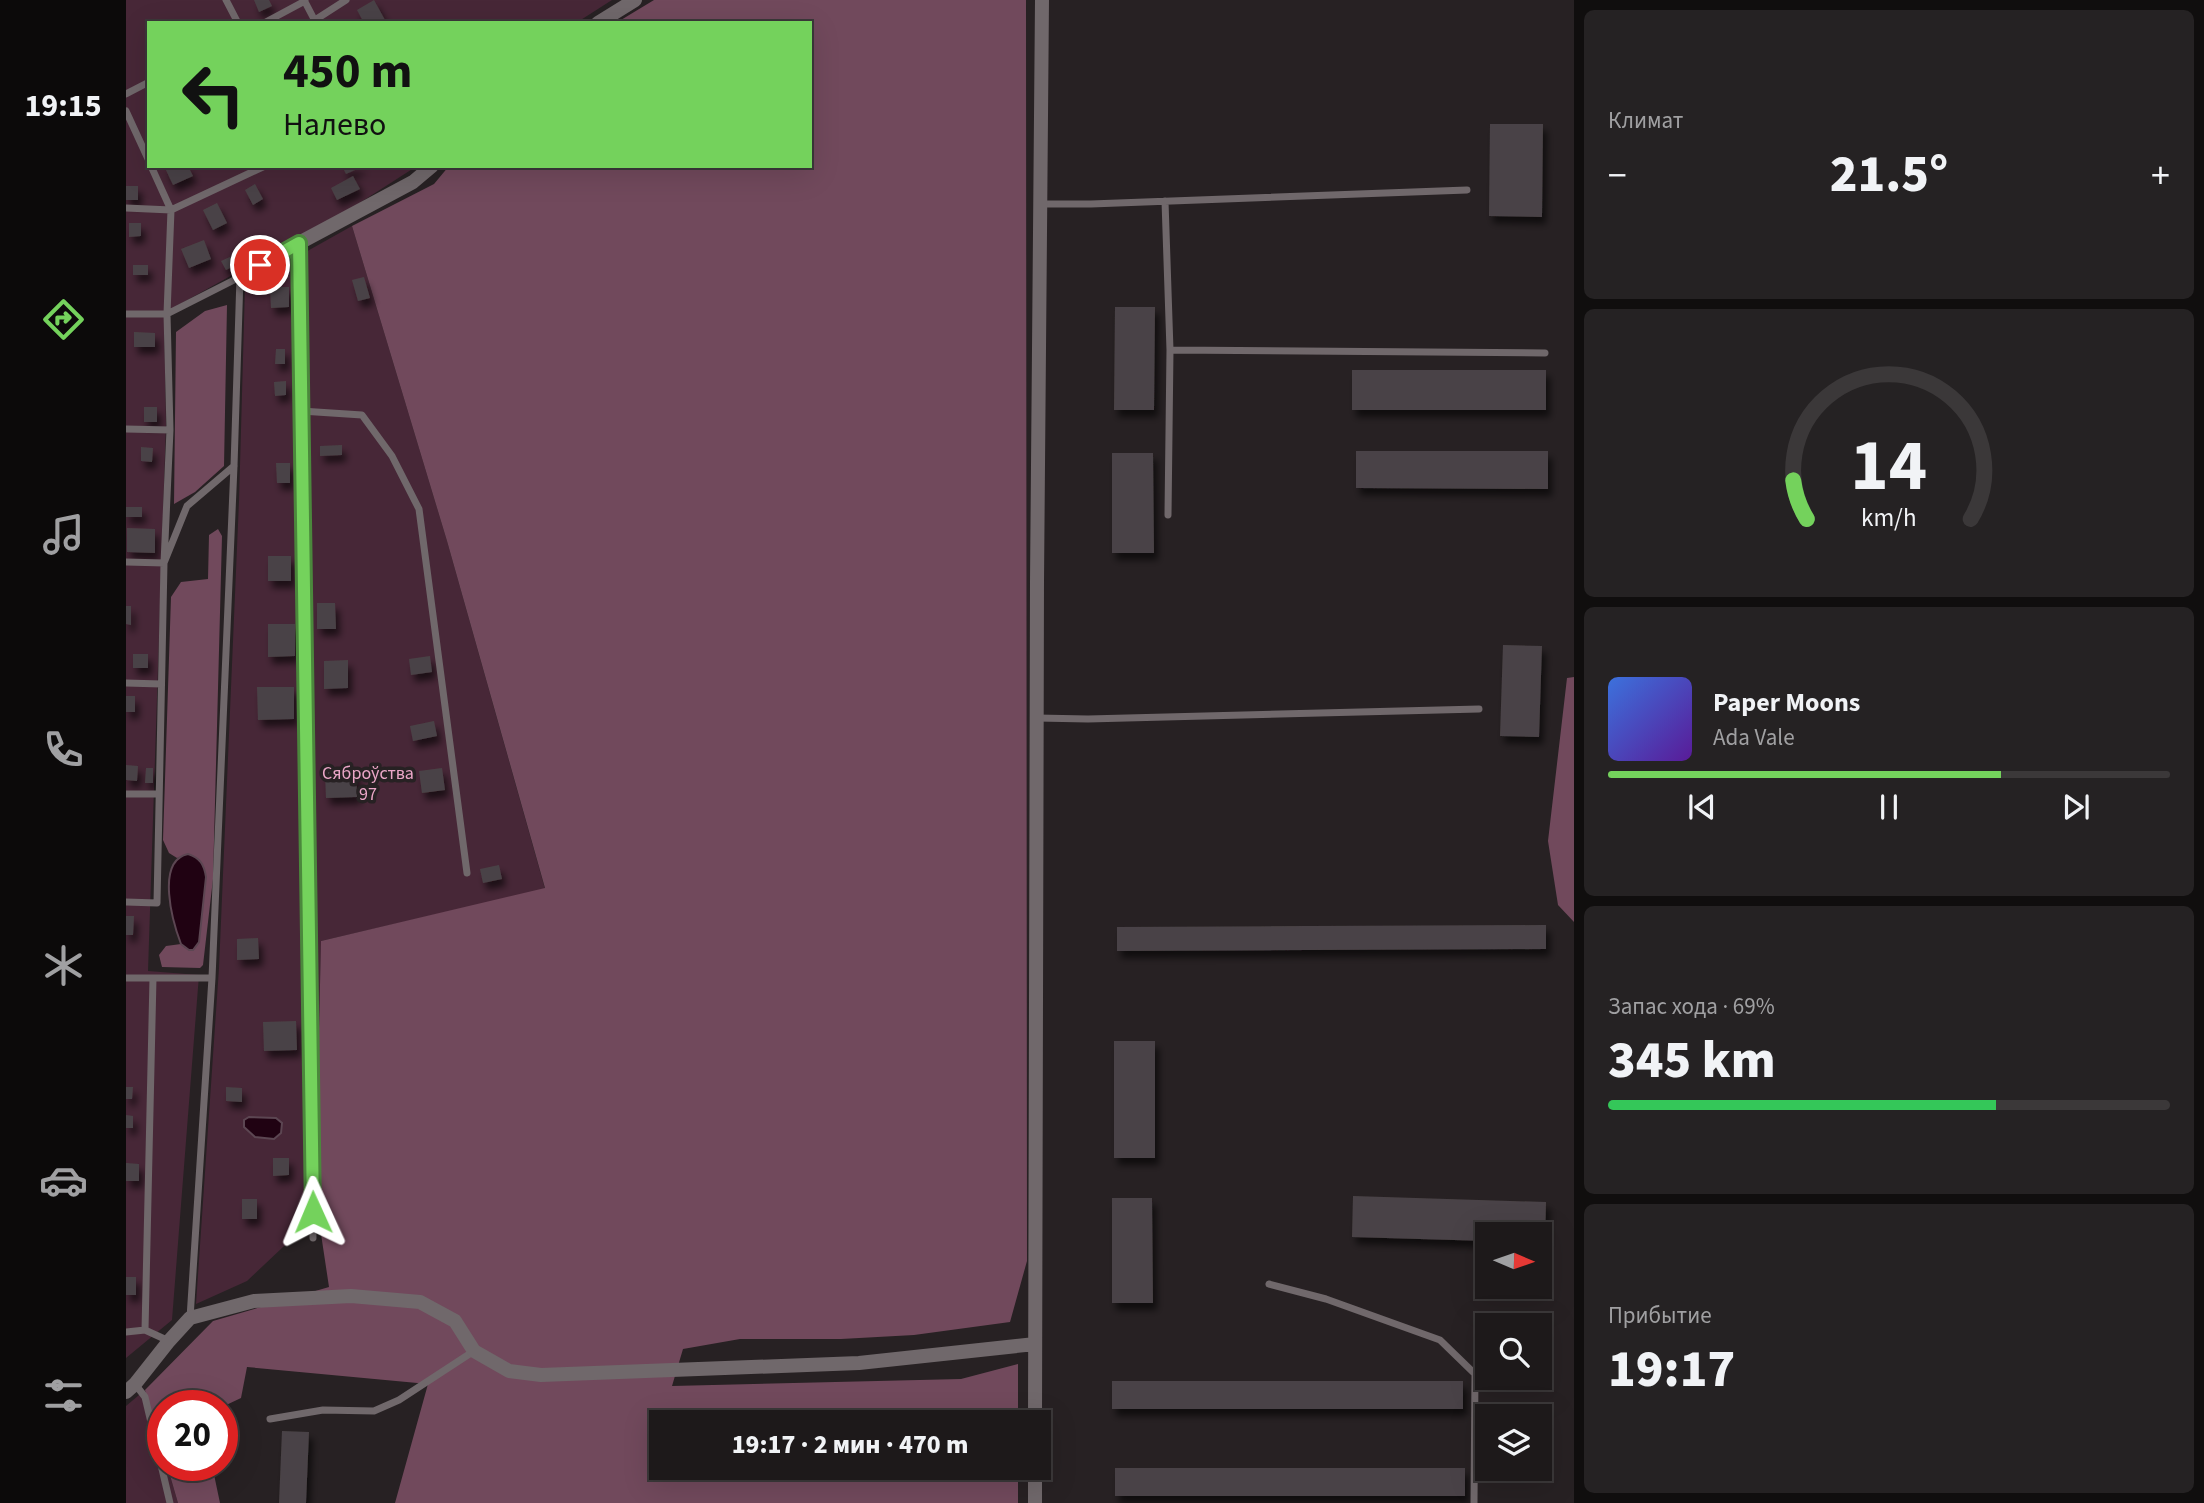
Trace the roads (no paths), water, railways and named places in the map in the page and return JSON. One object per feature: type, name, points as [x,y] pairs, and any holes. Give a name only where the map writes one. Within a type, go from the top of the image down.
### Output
[{"type":"street","points":[[601,21],[635,0]]},
{"type":"street","points":[[1035,1410],[1042,0]]},
{"type":"street","points":[[240,277],[413,182],[430,168]]},
{"type":"street","points":[[131,1388],[190,1318],[254,1301],[351,1296],[420,1302],[454,1321],[474,1351],[509,1371],[541,1375],[859,1363],[1035,1344]]},
{"type":"street","points":[[1035,1480],[1035,1503]]},
{"type":"lane","points":[[226,0],[237,21]]},
{"type":"lane","points":[[268,21],[304,1],[315,21],[346,0]]},
{"type":"lane","points":[[126,94],[147,83]]},
{"type":"lane","points":[[126,111],[147,157]]},
{"type":"lane","points":[[126,902],[157,903],[164,563],[170,430],[167,314],[171,210],[152,168]]},
{"type":"lane","points":[[126,208],[171,210],[261,168]]},
{"type":"lane","points":[[1040,204],[1467,190]]},
{"type":"lane","points":[[1165,201],[1170,349],[1168,515]]},
{"type":"lane","points":[[299,243],[313,1238]]},
{"type":"lane","points":[[126,314],[167,314],[240,277],[212,978],[190,1318]]},
{"type":"lane","points":[[1170,349],[1545,353]]},
{"type":"lane","points":[[301,411],[362,415],[392,456],[419,509],[467,873]]},
{"type":"lane","points":[[126,429],[170,430]]},
{"type":"lane","points":[[164,563],[187,506],[234,466]]},
{"type":"lane","points":[[126,562],[164,563]]},
{"type":"lane","points":[[126,682],[162,684]]},
{"type":"lane","points":[[1037,718],[1479,709]]},
{"type":"lane","points":[[126,794],[159,794]]},
{"type":"lane","points":[[126,978],[212,978]]},
{"type":"lane","points":[[145,1330],[153,978]]},
{"type":"lane","points":[[1269,1284],[1326,1299],[1440,1340],[1475,1374],[1474,1503]]},
{"type":"lane","points":[[126,1332],[145,1330],[169,1341]]},
{"type":"lane","points":[[270,1419],[323,1410],[373,1411],[399,1400],[474,1351]]},
{"type":"lane","points":[[131,1388],[145,1397],[170,1503]]},
{"type":"park label","name":"Сяброўства 97","points":[[368,783]]}]
